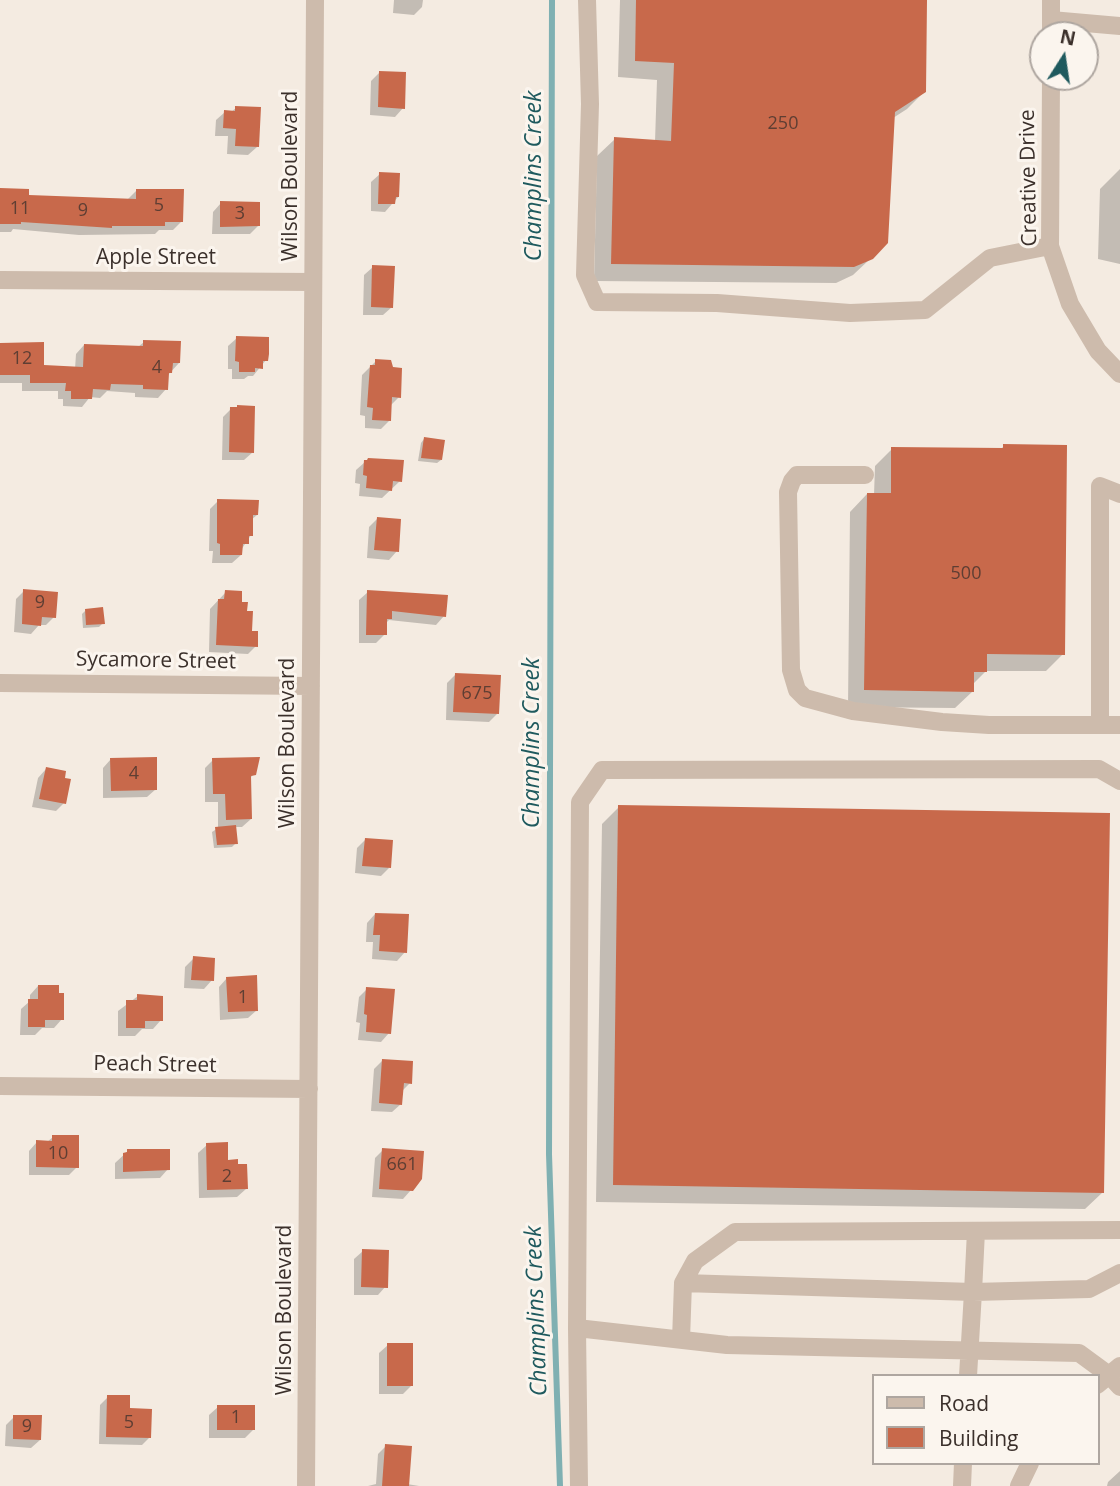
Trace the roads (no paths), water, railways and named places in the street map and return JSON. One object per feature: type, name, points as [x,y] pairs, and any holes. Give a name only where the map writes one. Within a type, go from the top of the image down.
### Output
[{"type":"street","name":"Wilson Boulevard","points":[[306,1486],[314,0]]},
{"type":"street","points":[[587,0],[590,104],[585,275],[597,302],[717,303],[850,313],[925,310],[990,258],[1050,246]]},
{"type":"street","points":[[1051,0],[1051,21]]},
{"type":"street","points":[[1099,27],[1120,26]]},
{"type":"street","name":"Creative Drive","points":[[1051,91],[1050,246],[1070,304],[1098,352],[1120,374]]},
{"type":"street","name":"Apple Street","points":[[0,280],[313,282]]},
{"type":"street","points":[[865,475],[797,475],[792,481],[789,492],[791,670],[797,691],[805,698],[821,704],[853,711],[942,722],[989,725],[1120,725]]},
{"type":"street","points":[[1100,725],[1100,486],[1120,494]]},
{"type":"street","name":"Sycamore Street","points":[[0,683],[311,686]]},
{"type":"street","points":[[579,1486],[577,1328],[580,802],[601,770],[1099,769],[1120,781]]},
{"type":"street","name":"Peach Street","points":[[0,1086],[309,1089]]},
{"type":"street","points":[[681,1340],[683,1283],[695,1261],[736,1232],[1120,1230]]},
{"type":"street","points":[[968,1374],[976,1231]]},
{"type":"street","points":[[683,1283],[973,1292],[1089,1289],[1120,1273]]},
{"type":"street","points":[[577,1328],[727,1345],[1079,1353],[1112,1378]]},
{"type":"street","points":[[962,1486],[963,1465]]},
{"type":"street","points":[[1019,1486],[1029,1465]]},
{"type":"waterway","name":"Champlins Creek","points":[[552,0],[549,1154],[560,1486]]}]
